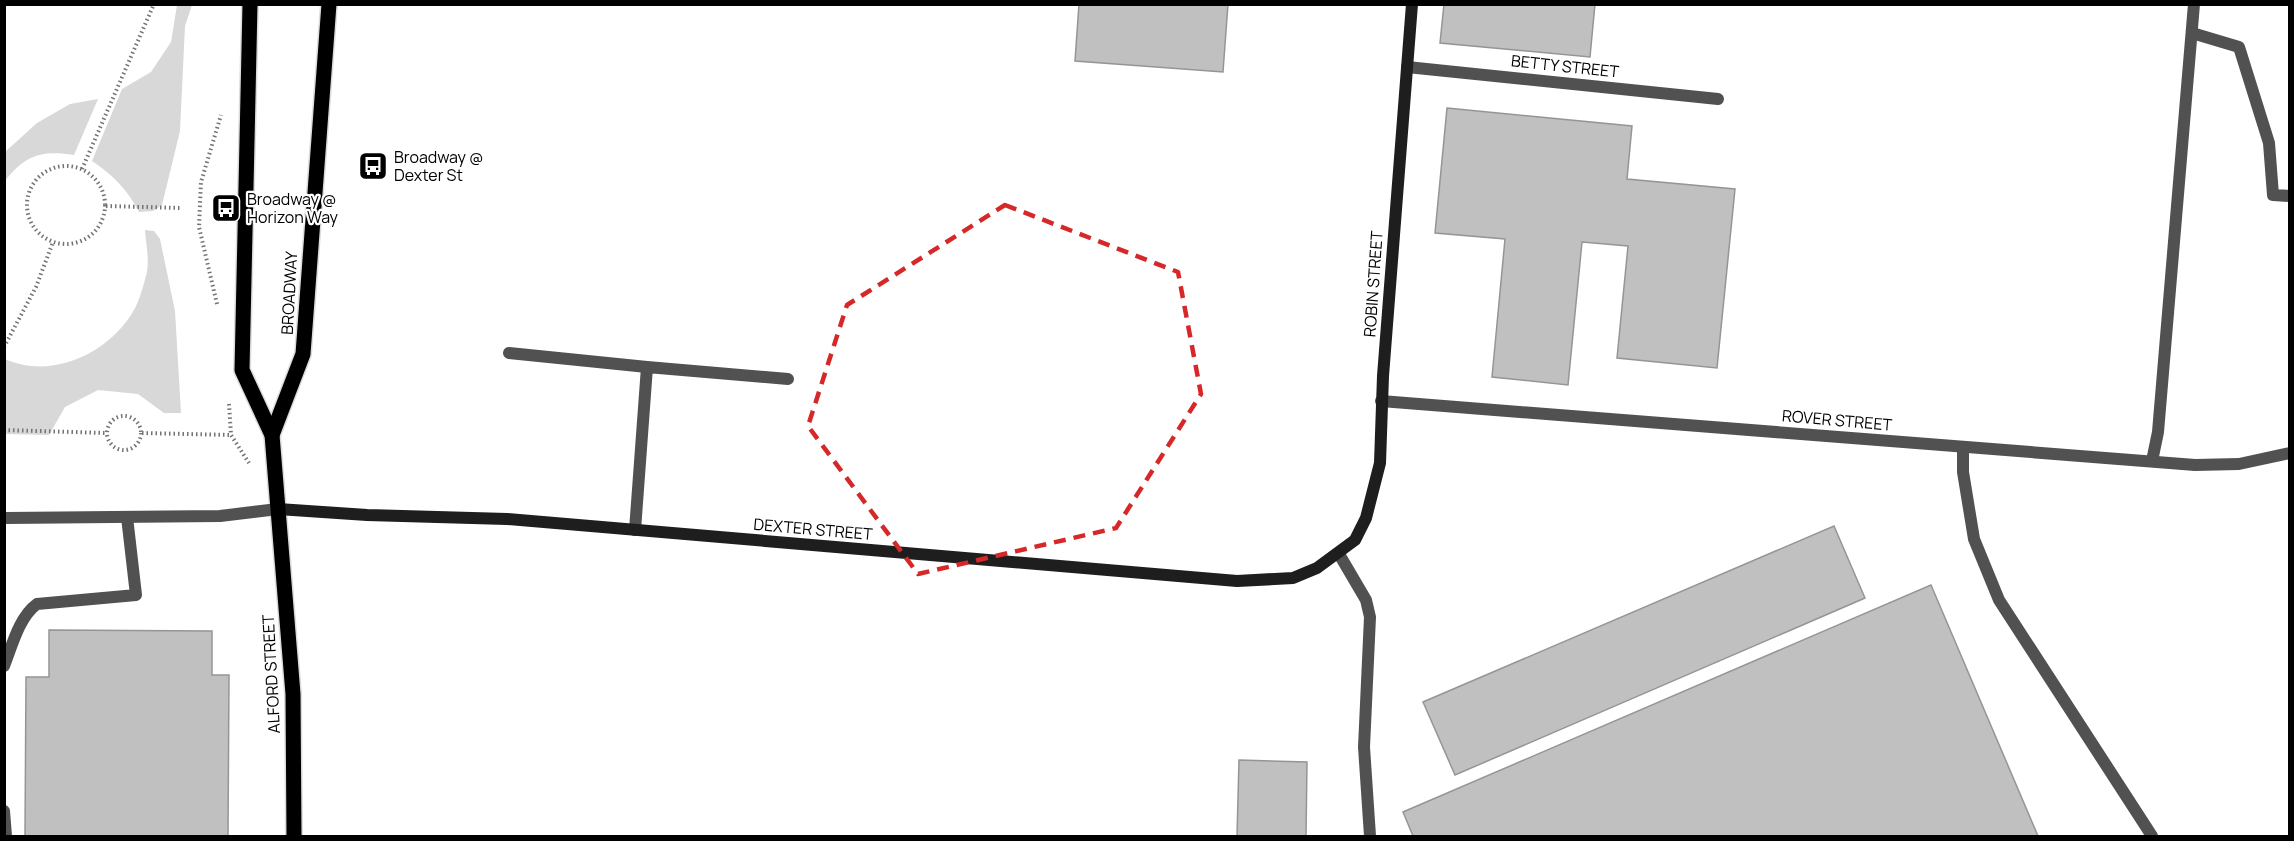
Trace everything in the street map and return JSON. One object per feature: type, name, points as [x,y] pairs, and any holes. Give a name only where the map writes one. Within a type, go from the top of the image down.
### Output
[{"type":"main road","name":"BROADWAY","points":[[250,4],[242,370],[272,435],[278,509]]},
{"type":"main road","name":"BROADWAY","points":[[272,435],[303,354],[311,217],[329,4]]},
{"type":"main road","name":"ALFORD STREET","points":[[278,509],[293,694],[294,837]]},
{"type":"street","name":"ROBIN STREET","points":[[1339,554],[1355,540],[1366,518],[1380,463],[1381,401],[1412,4]]},
{"type":"street","points":[[2152,461],[2158,432],[2194,4]]},
{"type":"street","points":[[2192,33],[2239,47],[2269,143],[2273,195],[2289,196]]},
{"type":"street","name":"BETTY STREET","points":[[1407,67],[1718,99]]},
{"type":"street","points":[[509,353],[647,368],[788,379]]},
{"type":"street","points":[[635,530],[647,368]]},
{"type":"street","name":"ROVER STREET","points":[[1381,401],[2152,461],[2239,464],[2289,453]]},
{"type":"street","points":[[1963,447],[1963,472],[1974,538],[1999,600],[2152,837]]},
{"type":"street","points":[[6,518],[220,516],[278,509]]},
{"type":"street","name":"DEXTER STREET","points":[[278,509],[367,515],[507,519],[1237,580],[1293,578],[1339,554]]},
{"type":"street","points":[[4,666],[22,621],[28,610],[37,604],[136,595],[127,517]]},
{"type":"street","points":[[1339,554],[1366,600],[1370,617],[1364,747],[1370,837]]},
{"type":"street","points":[[4,811],[6,837]]},
{"type":"path","points":[[82,169],[154,4]]},
{"type":"path","points":[[73,166],[82,169],[97,180],[105,196],[106,206],[101,224],[89,237],[72,244],[53,242],[37,231],[28,214],[27,205],[32,186],[38,178],[54,168],[73,166]]},
{"type":"path","points":[[106,206],[181,208]]},
{"type":"path","points":[[4,347],[36,287],[53,242]]},
{"type":"path","points":[[106,433],[113,419],[124,415],[135,419],[142,433]]},
{"type":"path","points":[[4,430],[106,433]]},
{"type":"path","points":[[106,433],[113,446],[126,450],[137,444],[142,433]]},
{"type":"path","points":[[142,433],[231,435]]},
{"type":"highlighted area","points":[[1005,205],[1178,272],[1201,394],[1116,528],[918,574],[808,426],[847,305]]},
{"type":"shaded area","points":[[177,5],[192,5],[185,26],[180,131],[162,205],[153,211],[139,212],[119,183],[92,161],[122,89],[151,72],[171,42]]},
{"type":"shaded area","points":[[98,99],[74,155],[53,153],[35,156],[20,165],[5,181],[5,152],[37,123],[70,104]]},
{"type":"shaded area","points":[[145,230],[154,231],[160,239],[175,311],[181,413],[164,413],[138,394],[98,390],[65,407],[49,435],[5,434],[5,359],[23,365],[59,364],[77,359],[110,339],[123,326],[141,294],[148,265]]},
{"type":"building","points":[[1079,4],[1228,4],[1223,72],[1075,61]]},
{"type":"building","points":[[1444,4],[1595,4],[1590,57],[1440,43]]},
{"type":"building","points":[[1447,108],[1632,126],[1627,179],[1735,189],[1717,368],[1617,358],[1628,246],[1582,242],[1568,385],[1492,377],[1505,239],[1435,233]]},
{"type":"building","points":[[1834,526],[1865,598],[1455,775],[1423,702]]},
{"type":"building","points":[[1931,585],[2038,836],[1413,836],[1403,812]]},
{"type":"building","points":[[49,630],[212,631],[212,675],[229,675],[228,836],[25,836],[26,677],[49,677]]},
{"type":"building","points":[[1239,760],[1307,762],[1306,836],[1237,836]]},
{"type":"place","name":"Broadway @ Dexter St","points":[[373,166]]},
{"type":"place","name":"Broadway @ Horizon Way","points":[[226,208]]}]
